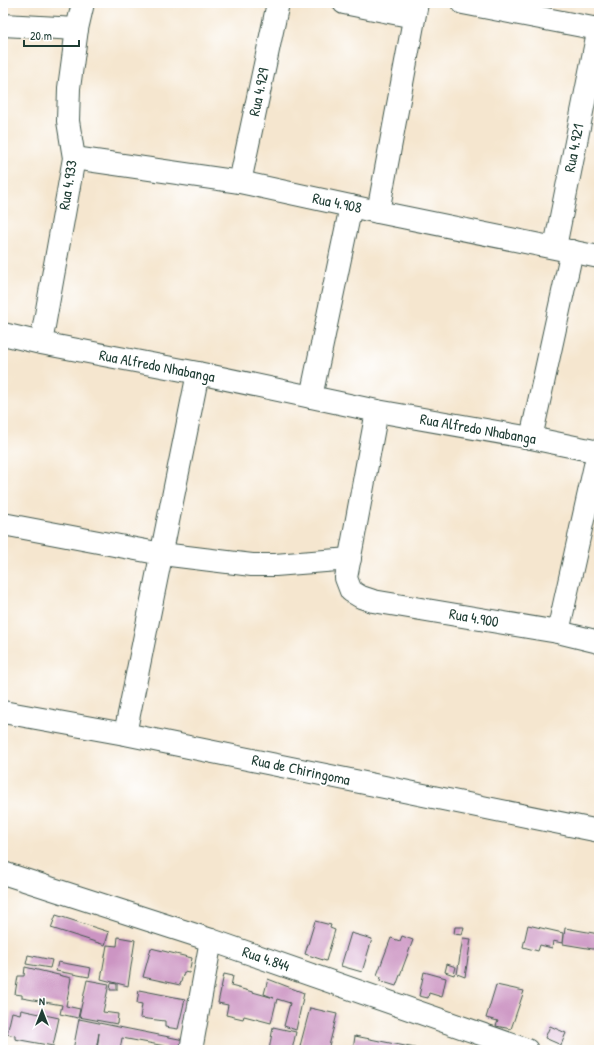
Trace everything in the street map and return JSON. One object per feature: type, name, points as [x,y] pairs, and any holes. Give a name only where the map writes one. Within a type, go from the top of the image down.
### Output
[{"type":"street","name":"Rua 4.933","points":[[41,343],[74,158],[68,121],[69,88],[77,29],[83,3]]},
{"type":"street","name":"Rua 4.929","points":[[240,182],[278,3]]},
{"type":"street","points":[[344,3],[415,10],[378,212]]},
{"type":"street","points":[[463,3],[599,28]]},
{"type":"street","points":[[3,25],[77,29]]},
{"type":"street","name":"Rua 4.921","points":[[531,438],[563,249],[592,96],[599,28]]},
{"type":"street","name":"Rua 4.908","points":[[74,158],[240,182],[599,257]]},
{"type":"street","points":[[311,397],[351,206]]},
{"type":"street","name":"Rua Alfredo Nhabanga","points":[[3,334],[377,411],[531,438],[599,452]]},
{"type":"street","points":[[125,734],[198,373]]},
{"type":"street","points":[[3,524],[162,554],[252,565],[275,565],[350,559],[377,411]]},
{"type":"street","points":[[558,632],[599,452]]},
{"type":"street","name":"Rua 4.900","points":[[350,559],[346,578],[351,591],[361,597],[373,601],[558,632],[599,642]]},
{"type":"street","name":"Rua de Chiringoma","points":[[3,712],[125,734],[599,831]]},
{"type":"street","name":"Rua 4.844","points":[[3,873],[211,940],[514,1048]]},
{"type":"street","points":[[191,1050],[211,940]]},
{"type":"building","points":[[56,915],[109,932],[105,945],[51,928]]},
{"type":"building","points":[[315,921],[331,925],[330,928],[335,930],[326,961],[305,954]]},
{"type":"building","points":[[528,925],[563,933],[562,943],[553,941],[552,948],[540,945],[538,951],[523,947]]},
{"type":"building","points":[[455,927],[464,927],[462,935],[454,934]]},
{"type":"building","points":[[565,928],[599,934],[599,950],[563,944]]},
{"type":"building","points":[[351,933],[372,939],[362,972],[341,966]]},
{"type":"building","points":[[402,936],[413,940],[396,986],[380,981],[381,977],[377,975],[391,938],[400,941]]},
{"type":"building","points":[[118,937],[135,940],[128,986],[101,979],[107,945],[117,946]]},
{"type":"building","points":[[463,938],[471,939],[465,977],[457,974]]},
{"type":"building","points":[[151,948],[192,958],[189,973],[184,972],[180,985],[143,977]]},
{"type":"building","points":[[28,955],[52,960],[50,968],[26,964]]},
{"type":"building","points":[[58,962],[91,968],[89,977],[56,971]]},
{"type":"building","points":[[447,964],[456,967],[454,975],[445,972]]},
{"type":"building","points":[[25,967],[71,978],[66,1006],[80,1009],[78,1018],[60,1014],[62,1005],[22,998],[22,995],[15,994],[18,976],[24,976]]},
{"type":"building","points":[[424,972],[446,978],[442,997],[429,993],[428,998],[419,996]]},
{"type":"building","points":[[224,974],[233,976],[231,986],[274,998],[264,994],[268,979],[304,993],[296,1030],[284,1026],[290,1003],[277,999],[271,1023],[244,1016],[243,1019],[226,1015],[228,1005],[218,1003]]},
{"type":"building","points":[[87,980],[109,984],[103,1012],[118,1014],[117,1024],[79,1017]]},
{"type":"building","points":[[111,983],[117,984],[117,990],[110,990]]},
{"type":"building","points":[[496,985],[524,991],[511,1029],[496,1026],[498,1021],[486,1018]]},
{"type":"building","points":[[139,990],[185,999],[178,1029],[165,1027],[165,1021],[140,1018],[142,1004],[137,1003]]},
{"type":"building","points":[[310,1008],[337,1014],[328,1050],[316,1050],[300,1046]]},
{"type":"building","points":[[21,1010],[59,1018],[53,1046],[15,1039],[15,1036],[7,1034],[12,1012],[20,1014]]},
{"type":"building","points":[[79,1019],[184,1040],[183,1050],[165,1050],[165,1046],[122,1038],[120,1050],[97,1050],[99,1033],[96,1050],[73,1050]]},
{"type":"building","points":[[550,1026],[566,1033],[561,1045],[545,1038]]},
{"type":"building","points":[[273,1027],[296,1032],[292,1050],[269,1050]]},
{"type":"building","points":[[355,1036],[415,1048],[414,1050],[353,1050]]}]
